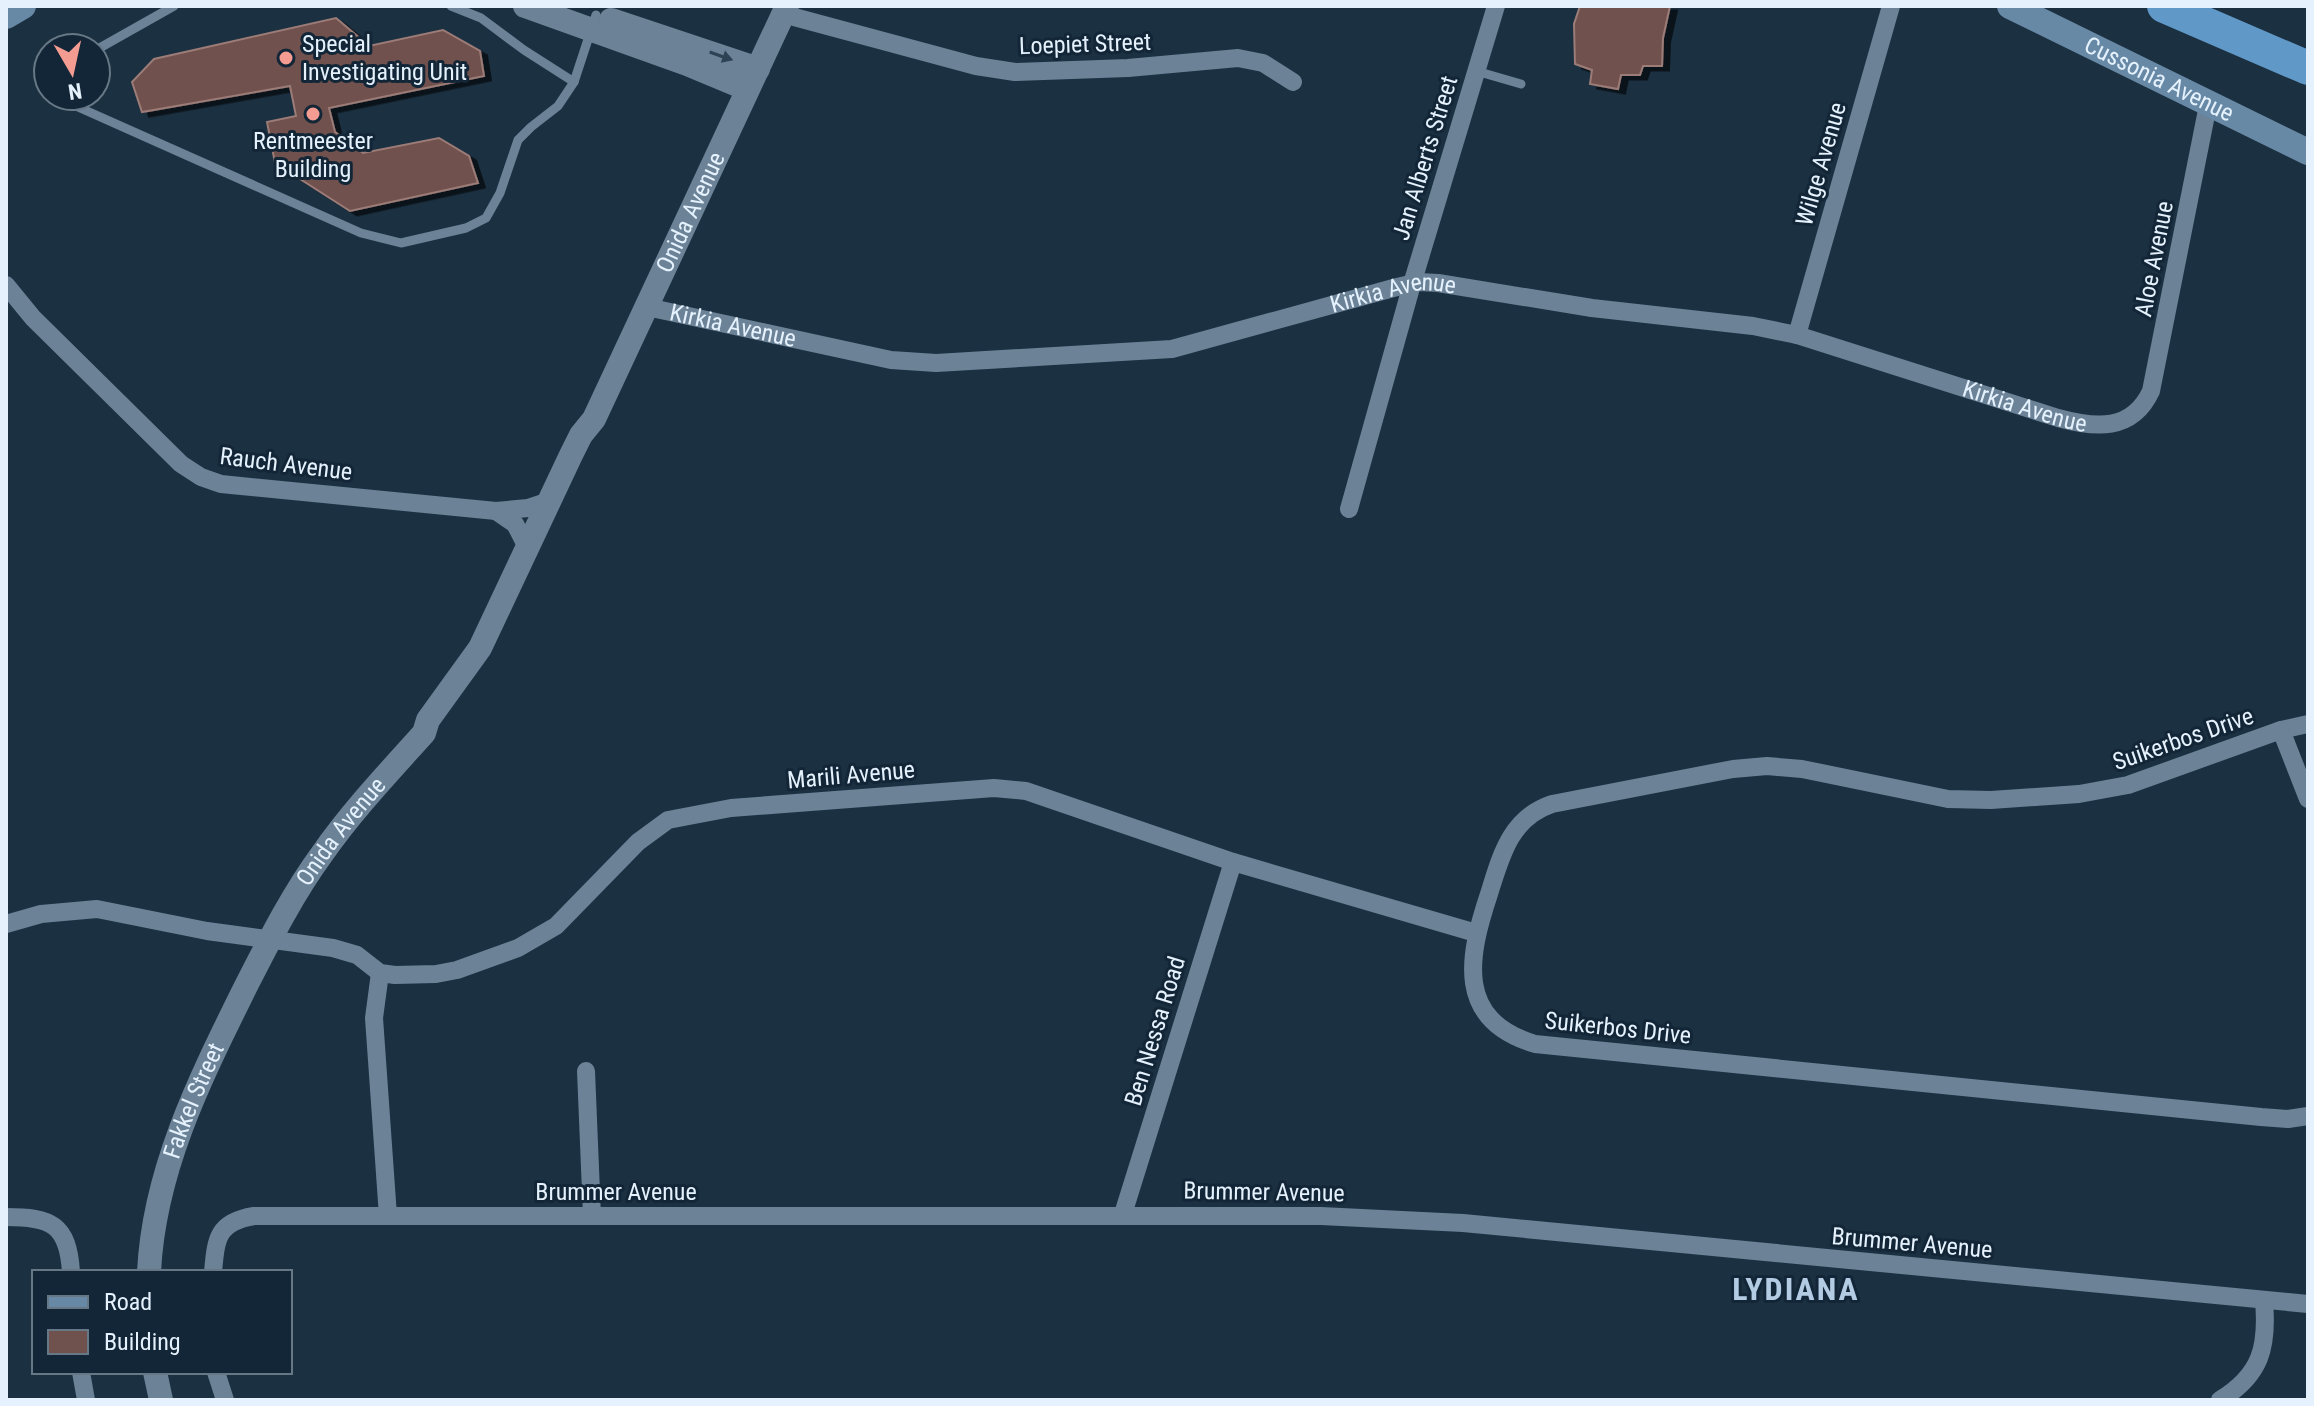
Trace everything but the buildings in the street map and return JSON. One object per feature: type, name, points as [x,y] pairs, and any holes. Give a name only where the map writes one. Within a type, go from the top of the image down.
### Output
[{"type":"highway","points":[[2164,6],[2308,68]]},
{"type":"highway","points":[[2188,6],[2308,68]]},
{"type":"main road","points":[[6,16],[23,6]]},
{"type":"main road","name":"Cussonia Avenue","points":[[2010,6],[2308,152]]},
{"type":"street","points":[[525,6],[593,22],[752,79]]},
{"type":"street","points":[[567,6],[593,22]]},
{"type":"street","name":"Jan Alberts Street","points":[[1349,509],[1412,284],[1496,6]]},
{"type":"street","name":"Wilge Avenue","points":[[1797,335],[1891,6]]},
{"type":"street","name":"Onida Avenue","points":[[270,938],[319,857],[424,733],[428,720],[480,648],[581,435],[594,419],[785,10]]},
{"type":"street","name":"Loepiet Street","points":[[785,10],[998,70],[1046,73],[1238,58],[1263,63],[1293,82]]},
{"type":"street","name":"Aloe Avenue","points":[[2133,415],[2149,396],[2155,380],[2208,105]]},
{"type":"street","name":"Kirkia Avenue","points":[[647,307],[891,360],[936,363],[1172,349],[1412,284],[1438,283],[1592,308],[1753,326],[1797,335],[2082,424],[2107,425],[2133,415]]},
{"type":"street","name":"Rauch Avenue","points":[[6,285],[54,339],[181,464],[196,475],[221,484],[496,511],[528,508],[549,501]]},
{"type":"street","name":"Onida Avenue","points":[[424,733],[449,717],[469,692],[494,651],[582,464],[592,437],[594,419]]},
{"type":"street","points":[[496,511],[515,524],[528,549]]},
{"type":"street","name":"Suikerbos Drive","points":[[2308,724],[2281,730],[2128,785],[2079,794],[1991,800],[1948,799],[1802,769],[1767,766],[1733,769],[1552,804],[1528,815],[1508,839],[1476,933],[1471,973],[1479,1002],[1503,1030],[1535,1044],[2261,1117],[2288,1119],[2308,1116]]},
{"type":"street","name":"Suikerbos Drive","points":[[2281,730],[2308,799]]},
{"type":"street","name":"Marili Avenue","points":[[380,973],[446,973],[518,948],[556,926],[652,830],[681,816],[731,808],[983,788],[1017,789],[1233,862],[1476,933]]},
{"type":"street","name":"Ben Nessa Road","points":[[1123,1214],[1233,862]]},
{"type":"street","points":[[6,924],[41,914],[97,909],[207,931],[349,952],[365,959],[380,973],[374,1018],[388,1216]]},
{"type":"street","name":"Fakkel Street","points":[[149,1270],[160,1194],[179,1133],[198,1081],[270,938]]},
{"type":"street","points":[[586,1071],[592,1216]]},
{"type":"street","name":"Brummer Avenue","points":[[213,1270],[221,1233],[230,1223],[254,1216],[1321,1216],[1424,1220],[2308,1304]]},
{"type":"street","points":[[6,1217],[41,1219],[58,1228],[67,1244],[71,1270]]},
{"type":"street","points":[[2220,1400],[2244,1382],[2255,1368],[2265,1337],[2264,1301]]},
{"type":"street","points":[[81,1374],[86,1400]]},
{"type":"street","points":[[155,1374],[161,1400]]},
{"type":"street","points":[[217,1374],[225,1400]]},
{"type":"lane","points":[[112,41],[174,6]]},
{"type":"lane","points":[[451,6],[481,18],[574,82]]},
{"type":"lane","points":[[89,112],[361,233],[401,243],[466,228],[486,218],[500,193],[518,140],[553,112],[574,82],[593,22]]},
{"type":"lane","points":[[1476,71],[1521,84]]},
{"type":"place","name":"Special Investigating Unit","points":[[286,58]]},
{"type":"place","name":"Rentmeester Building","points":[[313,114]]},
{"type":"district","name":"LYDIANA","points":[[1796,1289]]}]
